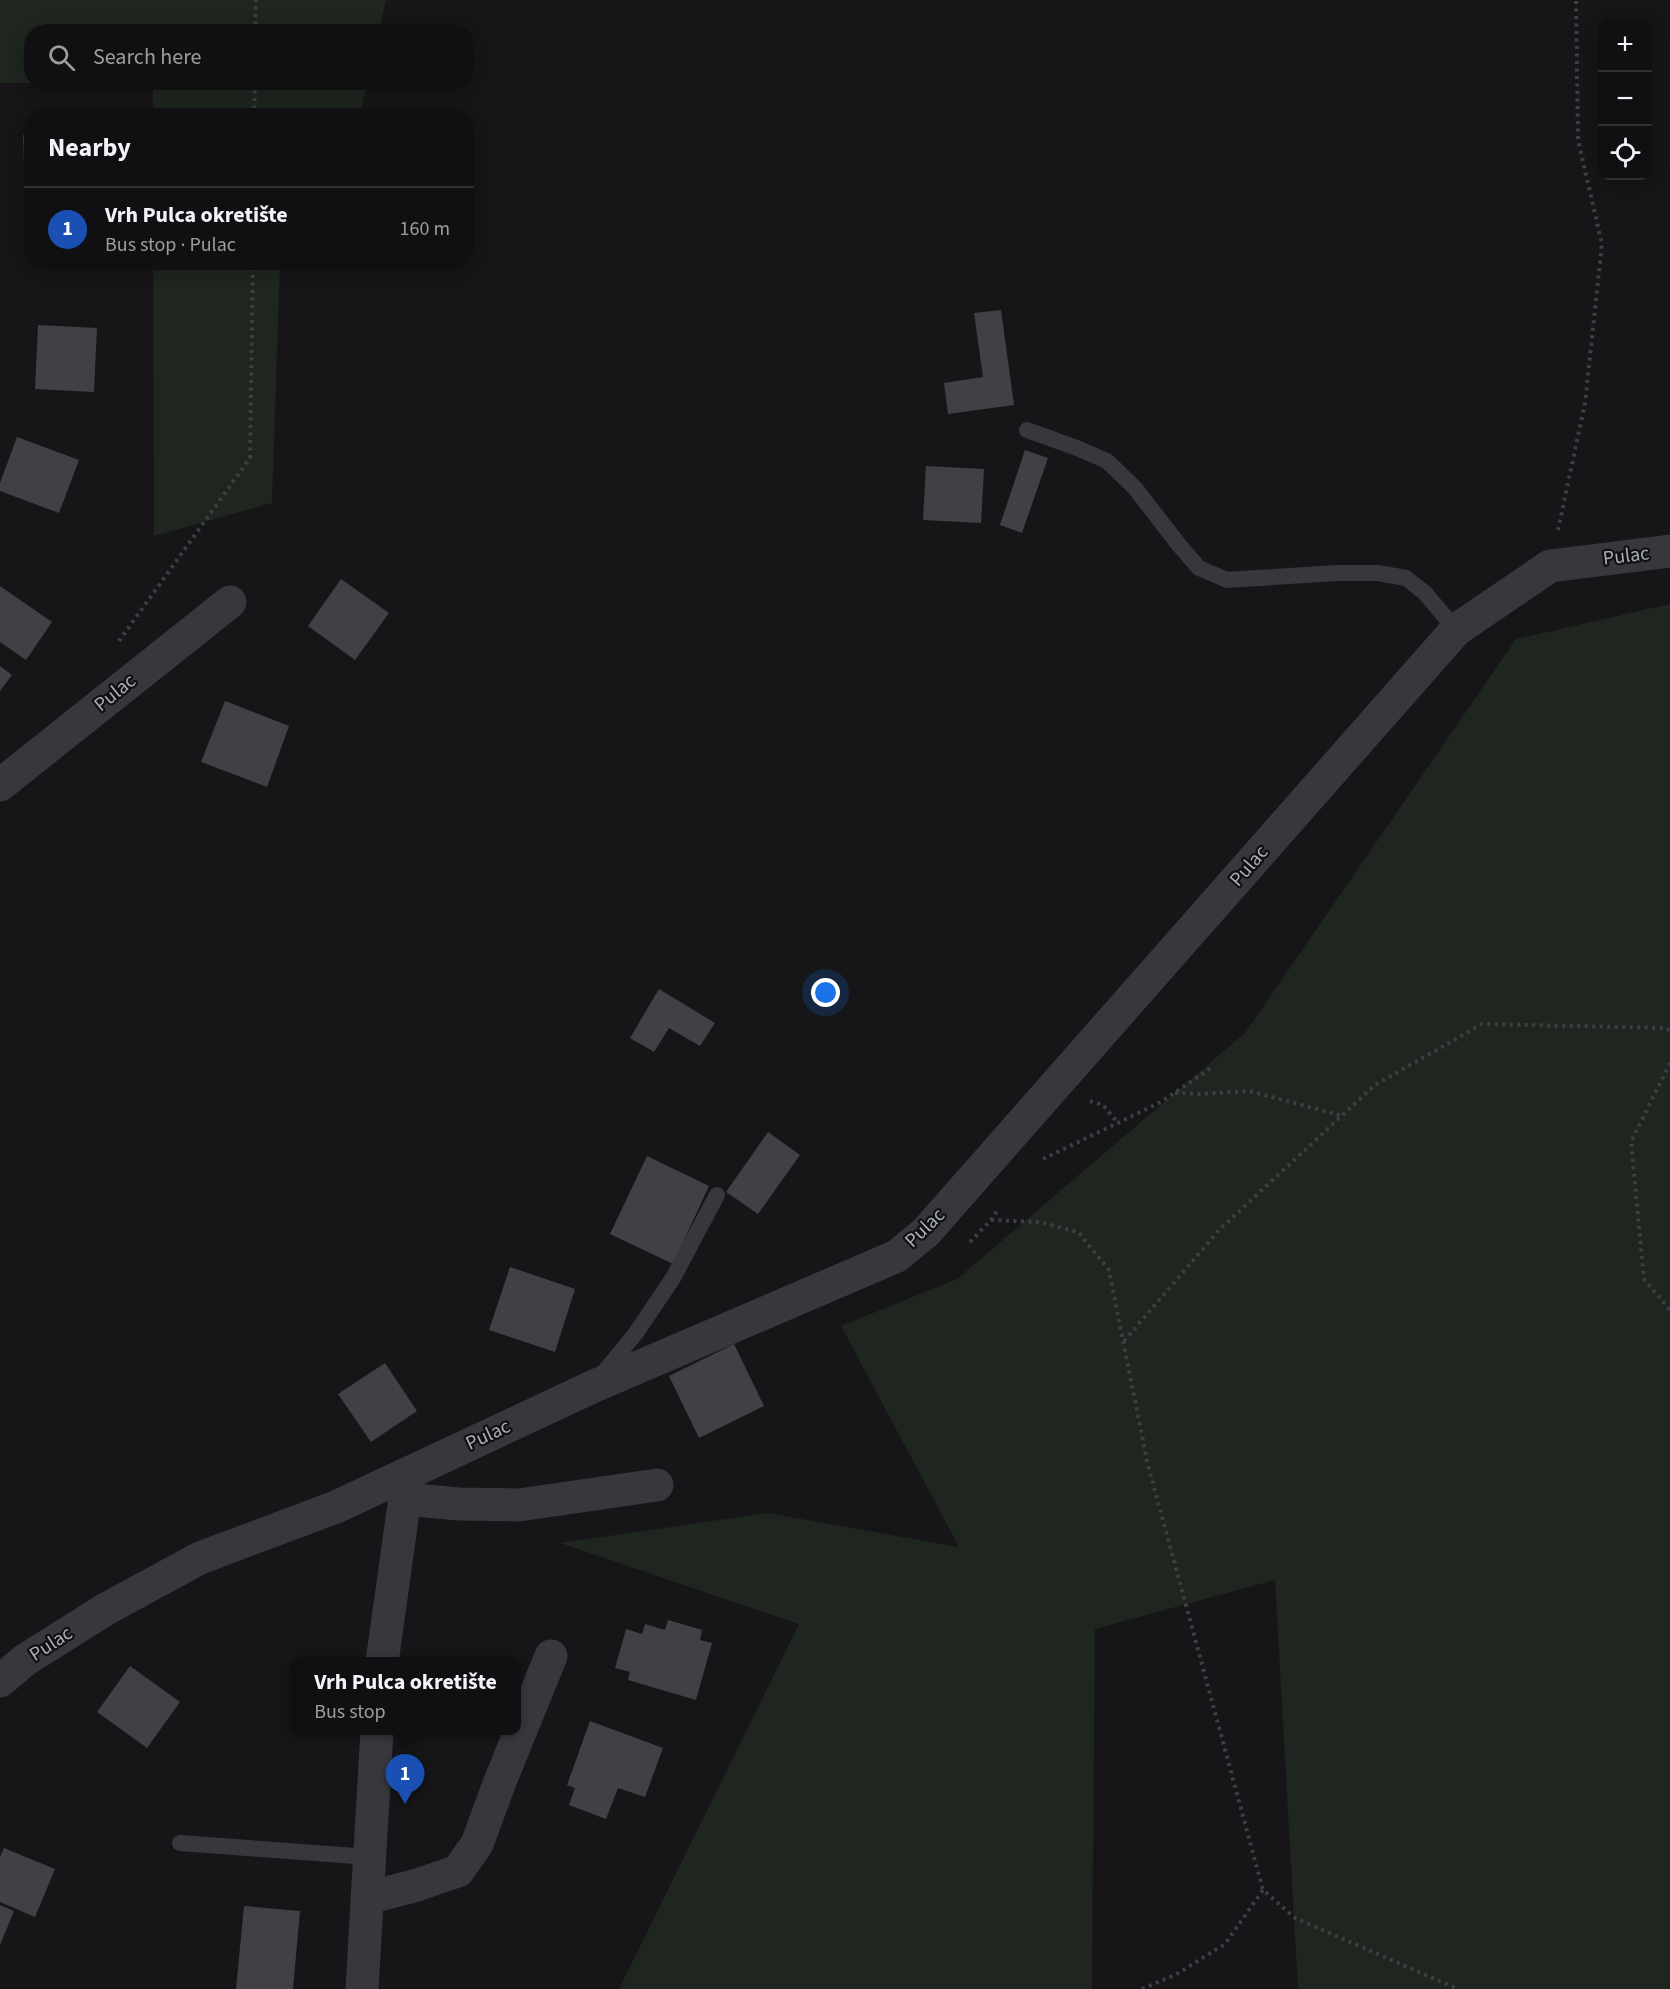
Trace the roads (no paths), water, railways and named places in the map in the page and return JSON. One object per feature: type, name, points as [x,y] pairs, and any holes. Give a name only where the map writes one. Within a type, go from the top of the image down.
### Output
[{"type":"street","name":"Pulac","points":[[0,1681],[25,1660],[106,1609],[201,1558],[336,1507],[407,1486],[592,1387],[897,1256],[926,1232],[1456,630],[1550,566],[1670,551]]},
{"type":"street","name":"Pulac","points":[[0,785],[230,602]]},
{"type":"street","points":[[383,1657],[407,1486],[459,1504],[519,1505],[657,1485]]},
{"type":"street","points":[[521,1730],[551,1656]]},
{"type":"street","points":[[363,1983],[377,1735]]},
{"type":"street","points":[[367,1898],[414,1886],[458,1870],[477,1844],[519,1735]]},
{"type":"lane","points":[[1027,430],[1107,461],[1136,488],[1199,568],[1227,580],[1336,573],[1378,573],[1406,578],[1425,593],[1456,630]]},
{"type":"lane","points":[[592,1387],[636,1332],[673,1278],[717,1195]]},
{"type":"lane","points":[[180,1843],[369,1857]]},
{"type":"place","name":"Vrh Pulca okretište","points":[[405,1804]]}]
